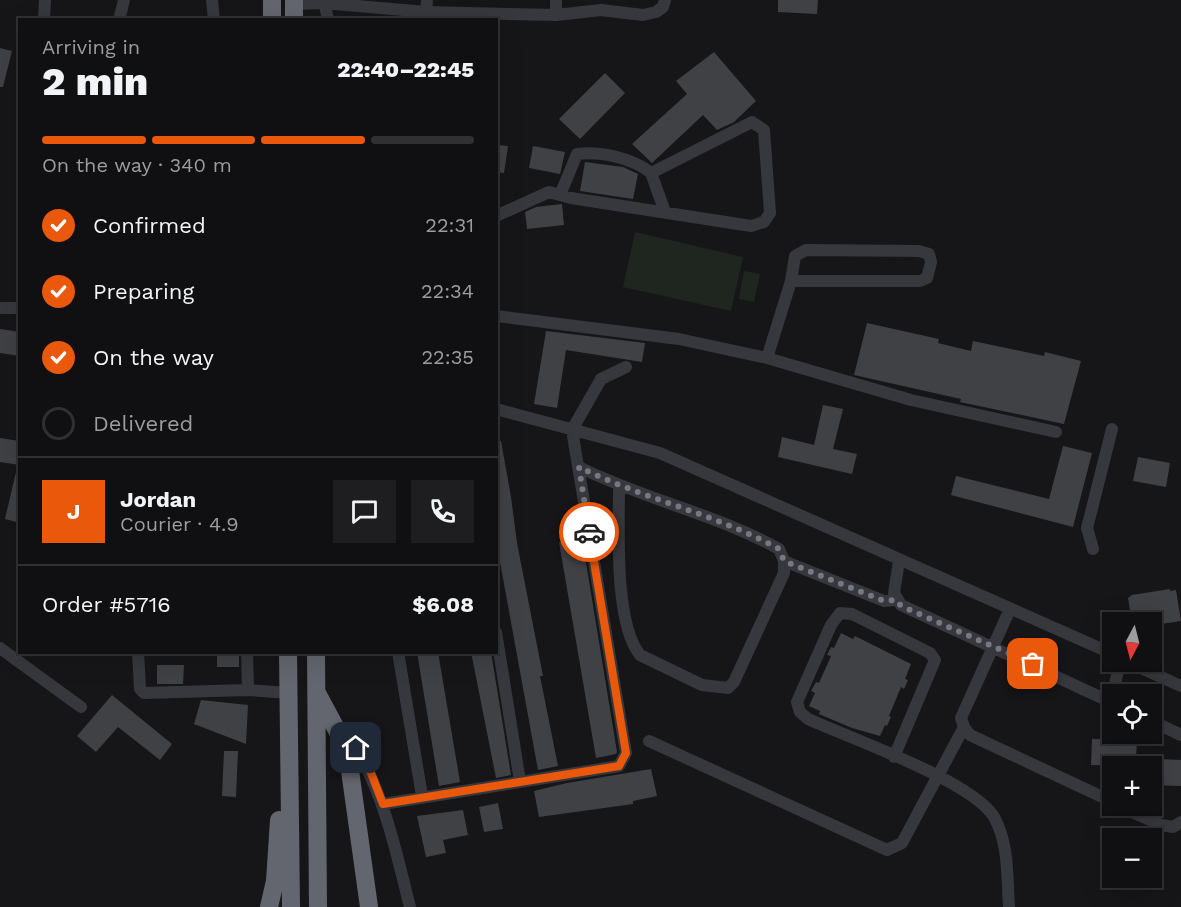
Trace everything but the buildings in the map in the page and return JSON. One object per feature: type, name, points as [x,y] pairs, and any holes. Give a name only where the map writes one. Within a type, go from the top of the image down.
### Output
[{"type":"highway","points":[[272,0],[272,18]]},
{"type":"highway","points":[[288,654],[291,907]]},
{"type":"highway","points":[[316,654],[318,907]]},
{"type":"highway","points":[[316,690],[347,749],[369,907]]},
{"type":"highway","points":[[269,907],[275,881],[288,693]]},
{"type":"street","points":[[44,18],[45,0]]},
{"type":"street","points":[[120,18],[124,0]]},
{"type":"street","points":[[212,0],[214,18]]},
{"type":"street","points":[[556,0],[556,15]]},
{"type":"street","points":[[294,8],[324,2],[556,15],[601,10],[643,15],[656,12],[663,7],[665,0]]},
{"type":"street","points":[[324,2],[328,18]]},
{"type":"street","points":[[498,215],[549,192],[751,226],[764,222],[770,213],[764,130],[752,122],[651,173]]},
{"type":"street","points":[[560,195],[577,153],[591,152],[641,165],[651,173],[665,212]]},
{"type":"street","points":[[767,358],[795,256],[806,250],[919,251],[929,254],[931,262],[927,278],[920,281],[790,281]]},
{"type":"street","points":[[0,308],[18,308]]},
{"type":"street","points":[[498,316],[679,339],[767,358],[911,399],[1056,432]]},
{"type":"street","points":[[383,804],[619,766],[626,753],[572,430],[601,379],[626,368]]},
{"type":"street","points":[[498,410],[660,453],[1102,649]]},
{"type":"street","points":[[1093,549],[1087,528],[1112,429]]},
{"type":"street","points":[[579,467],[619,487],[754,535],[779,549],[784,561],[784,573],[734,682],[728,688],[702,686],[640,655],[633,647],[619,570],[619,487]]},
{"type":"street","points":[[784,561],[884,601],[896,600]]},
{"type":"street","points":[[899,561],[894,593],[901,606],[1102,697]]},
{"type":"street","points":[[1010,609],[961,718],[964,728],[970,735],[1102,797]]},
{"type":"street","points":[[894,758],[935,660],[930,653],[852,614],[840,613],[831,626],[797,702],[800,712],[808,719],[894,758],[938,776],[987,807],[995,818],[1004,839],[1009,907]]},
{"type":"street","points":[[498,644],[520,781]]},
{"type":"street","points":[[0,648],[81,707]]},
{"type":"street","points":[[138,654],[140,689],[144,693],[248,690],[288,693]]},
{"type":"street","points":[[246,654],[248,690]]},
{"type":"street","points":[[398,654],[422,796]]},
{"type":"street","points":[[1150,672],[1181,686]]},
{"type":"street","points":[[1162,726],[1181,735]]},
{"type":"street","points":[[649,741],[887,850],[894,849],[902,843],[964,728]]},
{"type":"street","points":[[356,748],[371,773],[383,804],[410,907]]},
{"type":"street","points":[[1141,816],[1161,825],[1173,827],[1181,822]]},
{"type":"shaded area","points":[[635,232],[743,257],[731,311],[623,287]]},
{"type":"shaded area","points":[[744,271],[760,274],[754,302],[739,299]]},
{"type":"way so far","points":[[589,532],[579,467],[619,487],[754,535],[779,549],[784,561],[884,601],[896,600],[901,606],[1033,664]]},
{"type":"route","points":[[356,748],[371,773],[383,804],[619,766],[625,759],[626,753],[589,532]]}]
